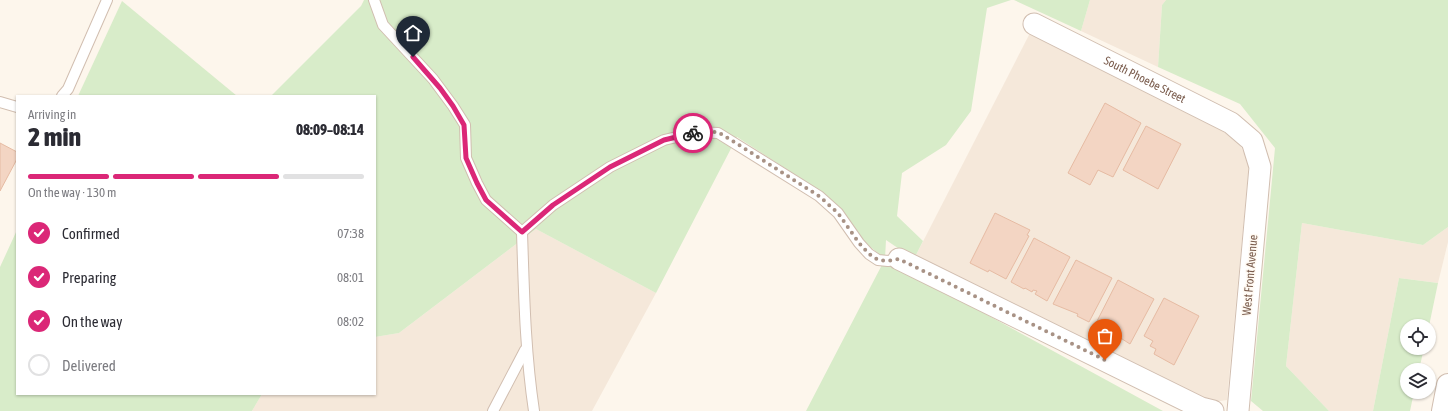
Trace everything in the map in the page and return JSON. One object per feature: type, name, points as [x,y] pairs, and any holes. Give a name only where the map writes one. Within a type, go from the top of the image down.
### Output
[{"type":"street","name":"South Phoebe Street","points":[[1034,24],[1231,123],[1252,141]]},
{"type":"street","name":"West Front Avenue","points":[[1238,411],[1260,167],[1252,141]]},
{"type":"street","points":[[899,259],[1201,408],[1213,411]]},
{"type":"street","points":[[1443,411],[1448,385]]},
{"type":"lane","points":[[63,95],[68,89],[107,0]]},
{"type":"lane","points":[[374,0],[383,25],[433,79],[453,106],[464,125],[466,158],[486,200],[522,232],[526,348],[534,411]]},
{"type":"lane","points":[[0,102],[16,107]]},
{"type":"lane","points":[[522,232],[553,205],[610,167],[664,140],[698,132],[718,132],[819,196],[838,213],[859,243],[869,254],[878,260],[888,261],[899,259]]},
{"type":"lane","points":[[494,411],[526,348]]},
{"type":"shaded area","points":[[1090,0],[1166,0],[1162,5],[1158,67],[1081,31]]},
{"type":"shaded area","points":[[1030,33],[1210,122],[1239,143],[1249,163],[1227,400],[1206,403],[914,259]]},
{"type":"shaded area","points":[[1302,223],[1423,245],[1448,227],[1448,242],[1438,283],[1399,278],[1373,411],[1329,411],[1286,366]]},
{"type":"shaded area","points":[[536,229],[656,293],[592,411],[252,411],[261,395],[376,395],[376,337],[399,333]]},
{"type":"green space","points":[[364,0],[1011,0],[987,8],[971,111],[946,145],[902,173],[897,216],[923,241],[914,259],[886,240],[885,259],[862,240],[822,192],[737,137],[656,293],[536,229],[399,333],[376,337],[376,95],[272,95],[361,6]]},
{"type":"green space","points":[[1014,0],[1090,0],[1081,31]]},
{"type":"green space","points":[[1166,0],[1448,0],[1448,227],[1423,245],[1302,223],[1286,366],[1329,411],[1263,411],[1251,401],[1275,148],[1240,104],[1158,67],[1162,5]]},
{"type":"green space","points":[[122,1],[236,95],[78,95]]},
{"type":"green space","points":[[16,232],[16,395],[261,395],[252,411],[0,411],[0,267]]},
{"type":"green space","points":[[885,259],[1163,411],[806,411]]},
{"type":"green space","points":[[1399,278],[1438,283],[1430,319],[1400,319],[1400,355],[1422,355],[1421,363],[1400,363],[1400,399],[1413,399],[1410,411],[1373,411]]},
{"type":"building","points":[[1105,103],[1141,123],[1113,177],[1098,170],[1090,185],[1068,173]]},
{"type":"building","points":[[1146,126],[1181,144],[1158,189],[1123,170]]},
{"type":"building","points":[[0,143],[16,151],[16,161],[0,191]]},
{"type":"building","points":[[995,213],[1030,230],[1027,235],[1029,236],[1006,279],[989,270],[988,272],[970,263]]},
{"type":"building","points":[[1034,238],[1070,257],[1047,301],[1035,294],[1037,291],[1033,290],[1032,292],[1011,282]]},
{"type":"building","points":[[1076,260],[1112,278],[1089,322],[1077,316],[1078,314],[1053,304]]},
{"type":"building","points":[[1118,280],[1154,299],[1130,344],[1108,330],[1108,332],[1095,325]]},
{"type":"building","points":[[1164,298],[1199,316],[1174,365],[1154,354],[1156,349],[1150,346],[1153,341],[1144,336]]},
{"type":"way so far","points":[[693,133],[718,132],[819,196],[838,213],[859,243],[869,254],[878,260],[888,261],[899,259],[1105,360]]},
{"type":"route","points":[[413,57],[440,88],[464,125],[466,158],[486,200],[522,232],[553,205],[610,167],[664,140],[693,133]]}]
